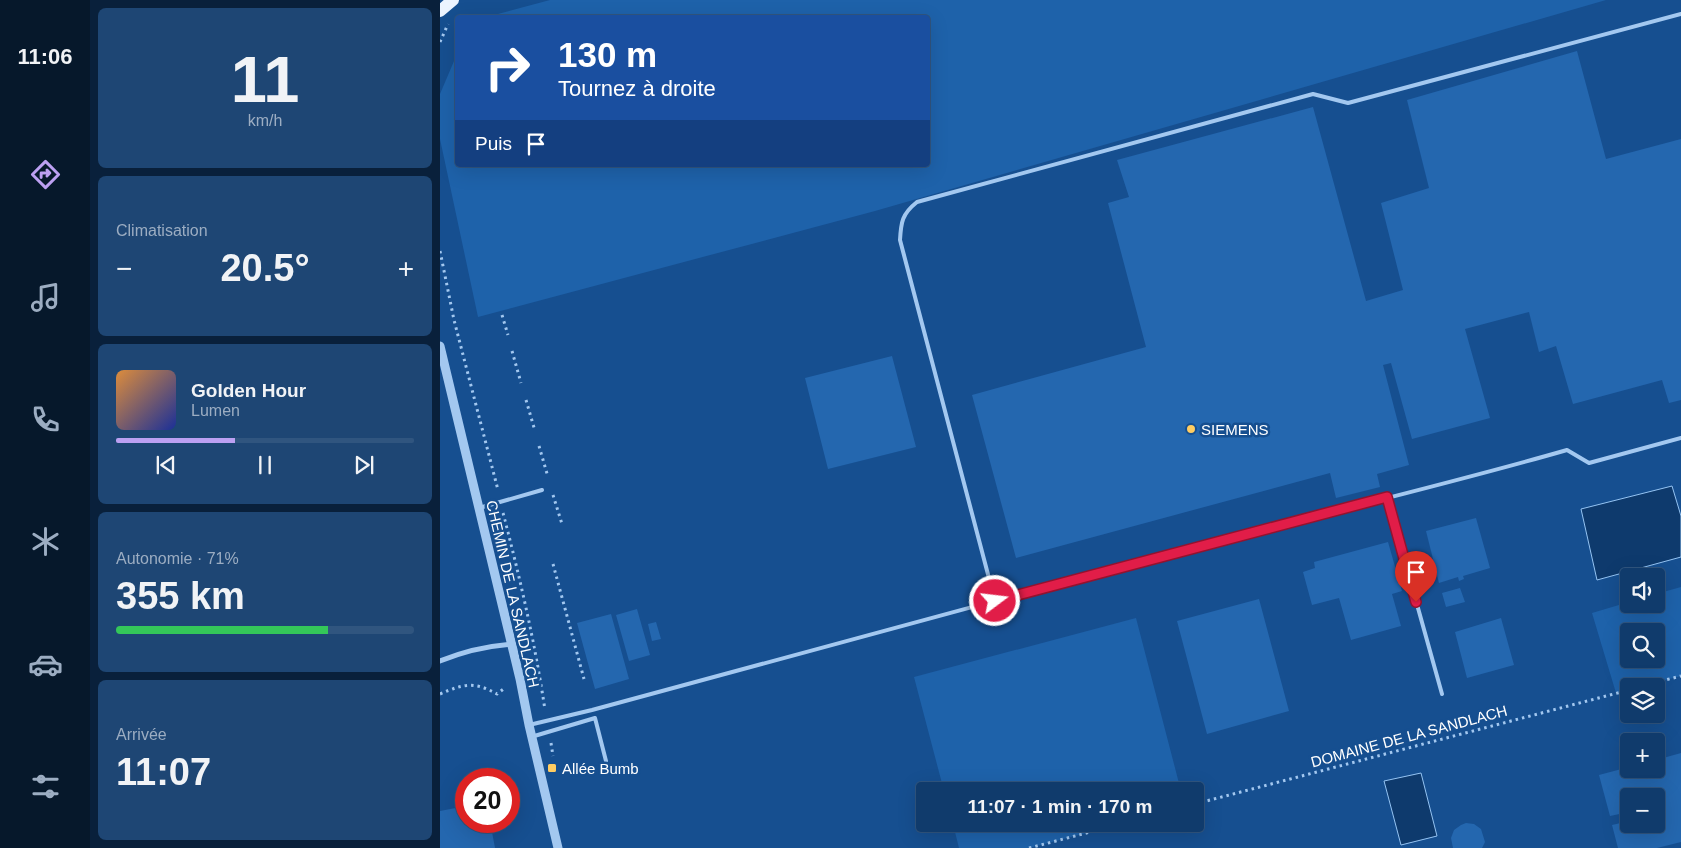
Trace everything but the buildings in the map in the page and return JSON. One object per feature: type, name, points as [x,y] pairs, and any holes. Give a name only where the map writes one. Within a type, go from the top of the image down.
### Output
[{"type":"main road","points":[[440,11],[454,0]]},
{"type":"street","name":"CHEMIN DE LA SANDLACH","points":[[440,346],[443,370],[512,644],[558,848]]},
{"type":"street","points":[[440,661],[482,648],[512,644]]},
{"type":"lane","points":[[995,601],[900,240],[901,222],[908,209],[917,202],[1313,94],[1348,103],[1681,14]]},
{"type":"lane","points":[[529,724],[592,710],[1387,497],[1468,478],[1567,450],[1588,463],[1681,438]]},
{"type":"lane","points":[[479,508],[542,490]]},
{"type":"lane","points":[[1387,497],[1442,694]]},
{"type":"lane","points":[[532,736],[595,718],[606,761]]},
{"type":"path","points":[[440,251],[454,320],[518,570],[540,676],[520,679],[508,685],[497,694],[484,687],[473,685],[458,686],[440,694]]},
{"type":"path","points":[[502,315],[508,335]]},
{"type":"path","points":[[512,351],[521,383]]},
{"type":"path","points":[[526,400],[535,430]]},
{"type":"path","points":[[539,446],[548,477]]},
{"type":"path","points":[[553,494],[562,524]]},
{"type":"path","points":[[553,564],[584,679]]},
{"type":"path","points":[[1665,680],[1681,676]]},
{"type":"path","name":"DOMAINE DE LA SANDLACH","points":[[1204,802],[1620,692]]},
{"type":"path","points":[[1029,848],[1090,832]]},
{"type":"shaded area","points":[[550,0],[1606,0],[875,211],[478,317],[440,139],[440,94],[455,59],[455,167],[930,167],[930,15],[494,15]]},
{"type":"shaded area","points":[[1672,486],[1681,516],[1681,557],[1641,568],[1620,568],[1620,574],[1597,580],[1581,509]]},
{"type":"shaded area","points":[[1681,587],[1681,676],[1665,680],[1665,678],[1620,678],[1620,692],[1616,693],[1592,613],[1620,605],[1620,613],[1665,613],[1665,591]]},
{"type":"shaded area","points":[[1136,618],[1179,782],[942,782],[914,677]]},
{"type":"shaded area","points":[[1421,773],[1437,836],[1401,845],[1384,781]]},
{"type":"shaded area","points":[[955,832],[1090,832],[1029,848],[959,848]]},
{"type":"place","name":"SIEMENS","points":[[1191,429]]},
{"type":"place","name":"Allée Bumb","points":[[552,768]]},
{"type":"route","points":[[995,601],[1387,497],[1416,602]]}]
